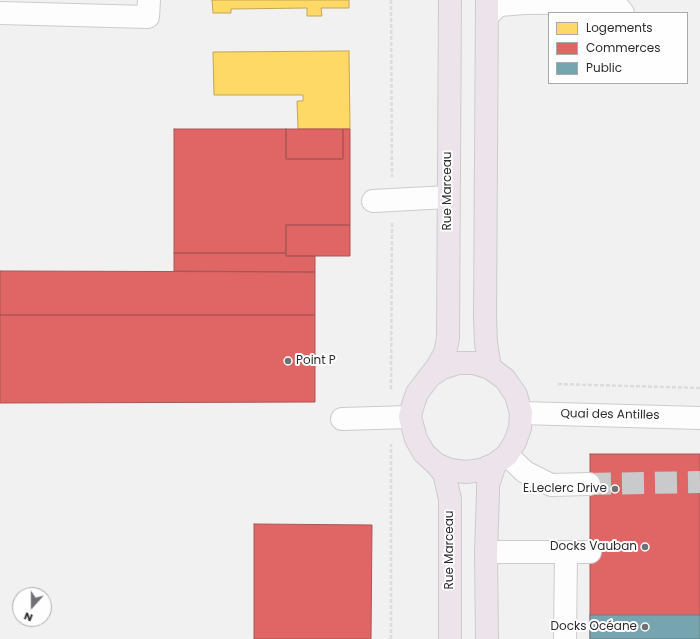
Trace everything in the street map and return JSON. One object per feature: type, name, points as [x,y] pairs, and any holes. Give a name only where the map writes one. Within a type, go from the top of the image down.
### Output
[{"type":"main road","name":"Rue Marceau","points":[[450,0],[448,338],[445,353],[437,367],[417,393],[412,408],[401,418],[424,453],[444,473],[450,499],[450,639]]},
{"type":"main road","points":[[487,8],[485,317],[486,343],[490,368]]},
{"type":"main road","name":"Rue Marceau","points":[[428,377],[442,368],[458,363],[474,363],[490,368],[505,379],[516,395],[521,413],[520,428],[515,442],[501,459],[488,486],[486,552],[487,639]]},
{"type":"main road","name":"Rue Marceau","points":[[436,464],[450,470],[466,472],[481,470],[501,459]]},
{"type":"lane","points":[[0,13],[148,17],[149,0]]},
{"type":"lane","points":[[487,8],[498,5],[524,3],[614,2],[622,12]]},
{"type":"lane","points":[[382,201],[448,197]]},
{"type":"lane","name":"Quai des Antilles","points":[[521,413],[700,418]]},
{"type":"lane","points":[[342,419],[401,418]]},
{"type":"lane","points":[[501,459],[551,485],[589,484]]},
{"type":"lane","points":[[486,552],[590,552]]},
{"type":"lane","points":[[565,639],[566,552]]},
{"type":"path","points":[[390,639],[401,418],[382,201],[391,0]]},
{"type":"path","points":[[558,384],[700,388]]},
{"type":"building: Logements","points":[[212,0],[349,0],[349,8],[321,8],[322,16],[307,16],[307,8],[231,9],[231,13],[213,13]]},
{"type":"building: Logements","points":[[349,51],[350,129],[298,129],[297,101],[303,101],[303,95],[214,95],[213,52]]},
{"type":"building: Commerces","points":[[174,129],[286,129],[286,159],[343,159],[343,129],[350,129],[350,225],[286,225],[286,253],[174,253]]},
{"type":"building: Commerces","points":[[286,129],[343,129],[343,159],[286,159]]},
{"type":"building: Commerces","points":[[286,225],[350,225],[350,256],[286,256]]},
{"type":"building: Commerces","points":[[174,253],[286,253],[286,256],[315,256],[315,272],[174,271]]},
{"type":"building: Commerces","points":[[0,271],[315,272],[315,315],[0,315]]},
{"type":"building: Commerces","points":[[0,315],[315,315],[315,402],[0,403]]},
{"type":"building: Commerces","name":"Docks Vauban","points":[[590,454],[700,454],[700,639],[590,639]]},
{"type":"building: Commerces","points":[[254,524],[372,525],[371,639],[254,639]]},
{"type":"building: Public","name":"Docks Océane","points":[[590,615],[700,615],[700,639],[590,639]]},
{"type":"tunnel","points":[[589,484],[700,482]]},
{"type":"place","name":"Point P","points":[[288,361]]},
{"type":"place","name":"E.Leclerc Drive","points":[[615,489]]},
{"type":"place","name":"Docks Vauban","points":[[645,547]]},
{"type":"place","name":"Docks Océane","points":[[645,627]]}]
